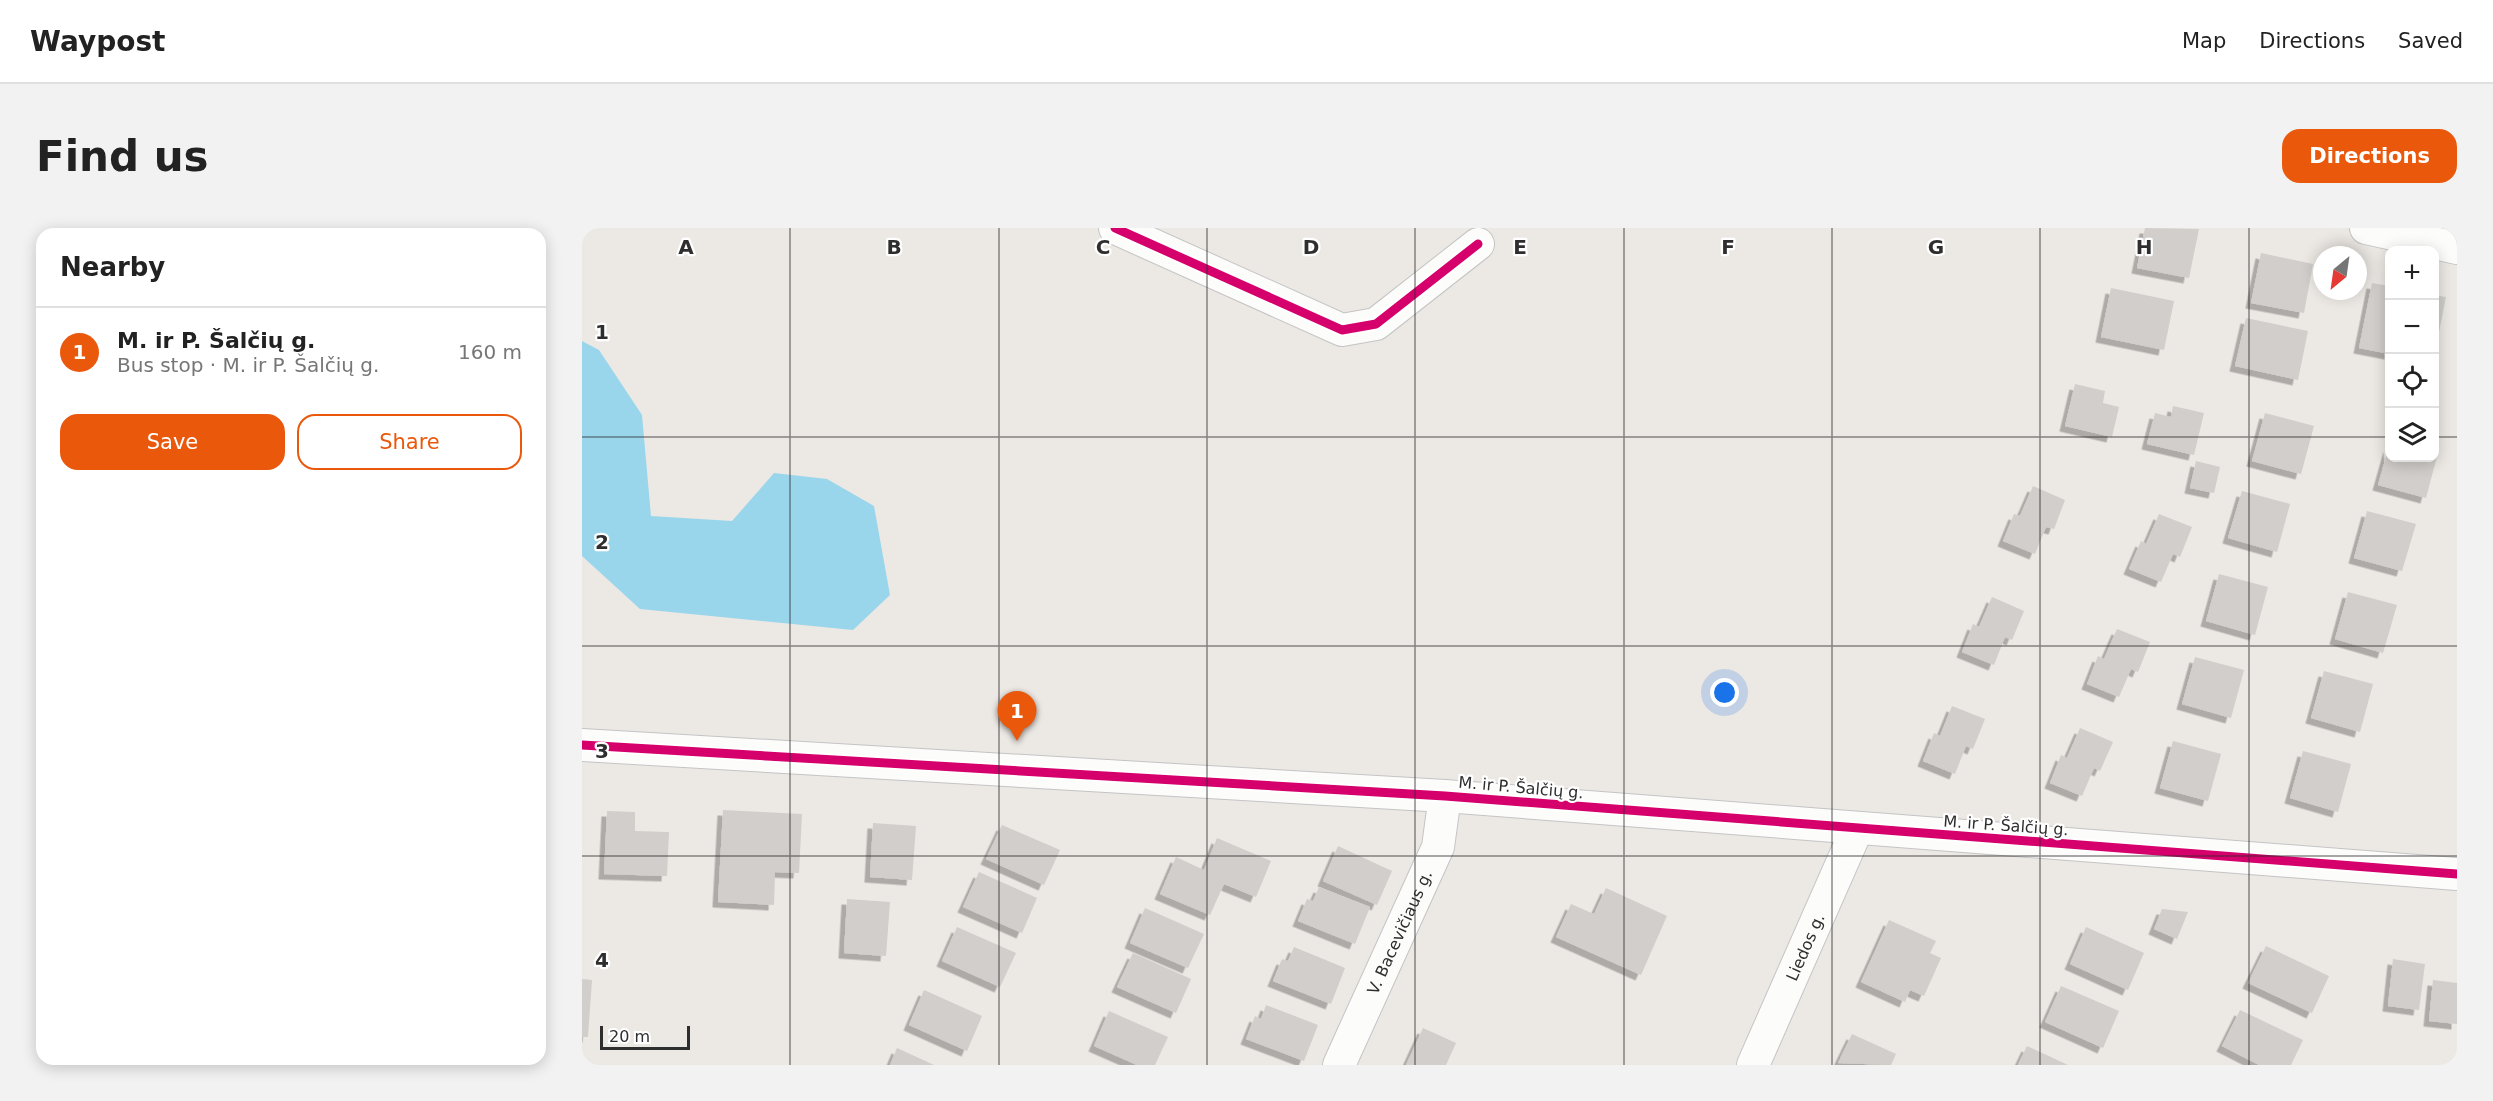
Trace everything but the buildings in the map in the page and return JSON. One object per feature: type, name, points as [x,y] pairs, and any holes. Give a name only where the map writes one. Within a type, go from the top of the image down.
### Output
[{"type":"street","points":[[1115,228],[1342,330],[1376,324],[1478,244]]},
{"type":"street","points":[[2366,228],[2457,248]]},
{"type":"street","name":"M. ir P. Šalčių g.","points":[[582,745],[1445,796],[2457,874]]},
{"type":"street","name":"V. Bacevičiaus g.","points":[[1339,1065],[1438,847],[1445,796]]},
{"type":"street","name":"Liedos g.","points":[[1753,1065],[1857,829]]},
{"type":"water","points":[[582,341],[599,350],[642,415],[651,516],[732,521],[774,473],[827,479],[874,506],[890,595],[853,630],[640,609],[582,556]]},
{"type":"cycle path","points":[[1115,228],[1342,330],[1376,324],[1478,244]]},
{"type":"cycle path","points":[[582,745],[1445,796],[2457,874]]},
{"type":"place","name":"M. ir P. Šalčių g.","points":[[1017,741]]}]
